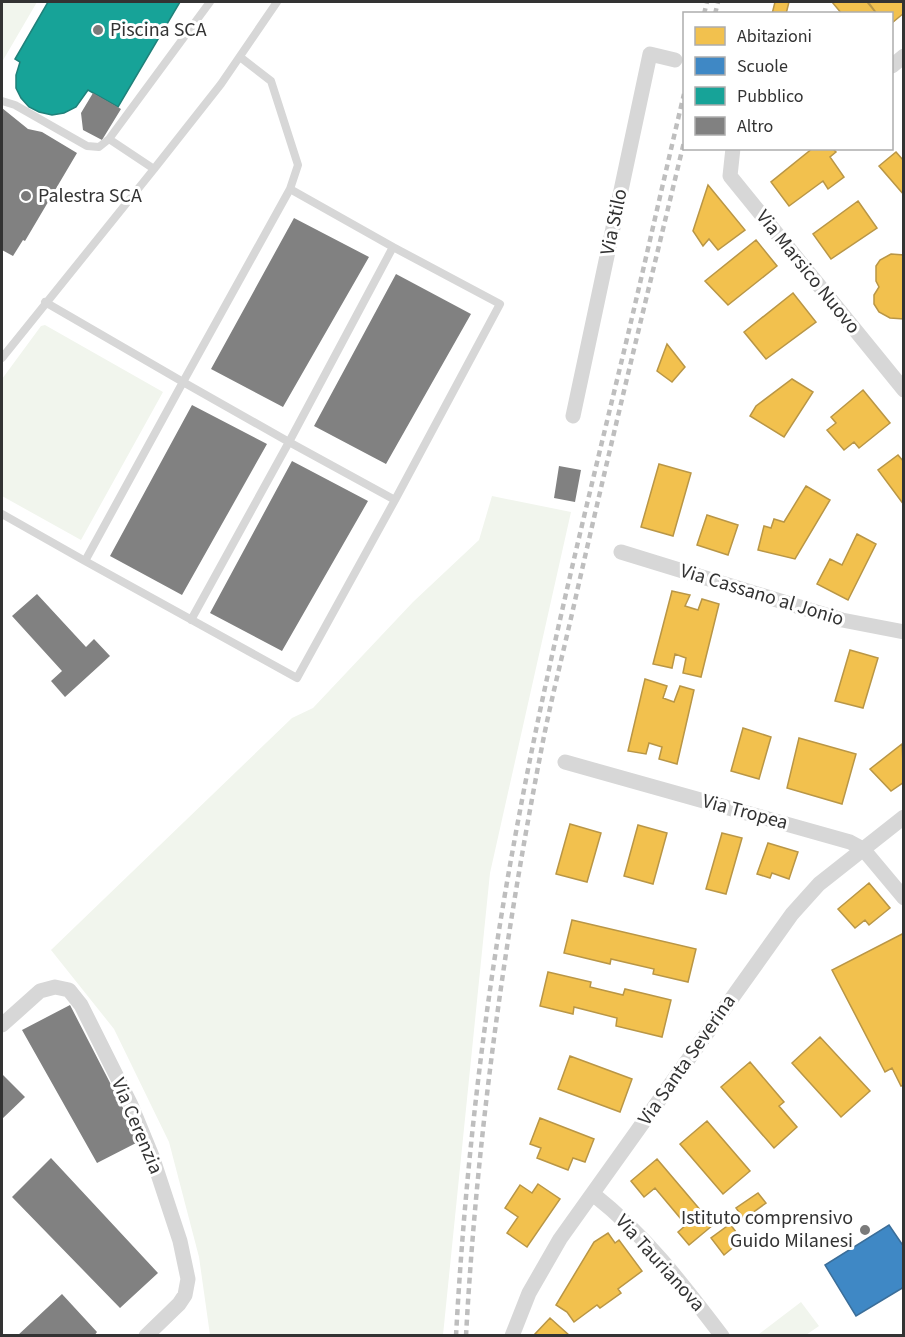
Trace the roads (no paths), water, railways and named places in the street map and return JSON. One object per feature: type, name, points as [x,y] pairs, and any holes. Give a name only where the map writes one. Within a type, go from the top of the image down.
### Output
[{"type":"street","name":"Via Stilo","points":[[573,416],[650,54],[675,60]]},
{"type":"street","name":"Via Marsico Nuovo","points":[[734,150],[730,176],[903,390]]},
{"type":"street","name":"Via Cassano al Jonio","points":[[621,552],[842,620],[903,632]]},
{"type":"street","name":"Via Tropea","points":[[565,762],[850,842],[863,849],[903,898]]},
{"type":"street","name":"Via Santa Severina","points":[[512,1335],[522,1308],[560,1239],[792,914],[819,884],[903,817]]},
{"type":"street","name":"Via Cerenzia","points":[[2,1025],[40,991],[55,987],[69,990],[81,1005],[131,1105],[152,1156],[180,1241],[188,1279],[185,1295],[179,1304],[146,1335]]},
{"type":"street","name":"Via Taurianova","points":[[593,1194],[634,1228],[722,1335]]},
{"type":"lane","points":[[2,101],[15,105],[87,146],[99,147],[110,139],[210,2]]},
{"type":"lane","points":[[2,358],[154,169],[240,57],[277,2]]},
{"type":"lane","points":[[85,561],[290,189],[298,165],[271,81],[240,57]]},
{"type":"lane","points":[[110,139],[154,169]]},
{"type":"lane","points":[[2,514],[297,678],[500,304],[290,189]]},
{"type":"lane","points":[[191,620],[393,247]]},
{"type":"lane","points":[[45,303],[395,500]]},
{"type":"railway","points":[[704,12],[707,2]]},
{"type":"railway","points":[[716,12],[718,2]]},
{"type":"railway","points":[[456,1336],[470,1150],[477,1089],[503,904],[514,843],[538,719],[566,595],[683,98]]},
{"type":"railway","points":[[466,1336],[477,1185],[494,1034],[530,810],[555,687],[683,146]]},
{"type":"place","name":"Piscina SCA","points":[[98,30]]},
{"type":"place","name":"Palestra SCA","points":[[26,196]]},
{"type":"place","name":"Istituto comprensivo Guido Milanesi","points":[[865,1230]]}]
